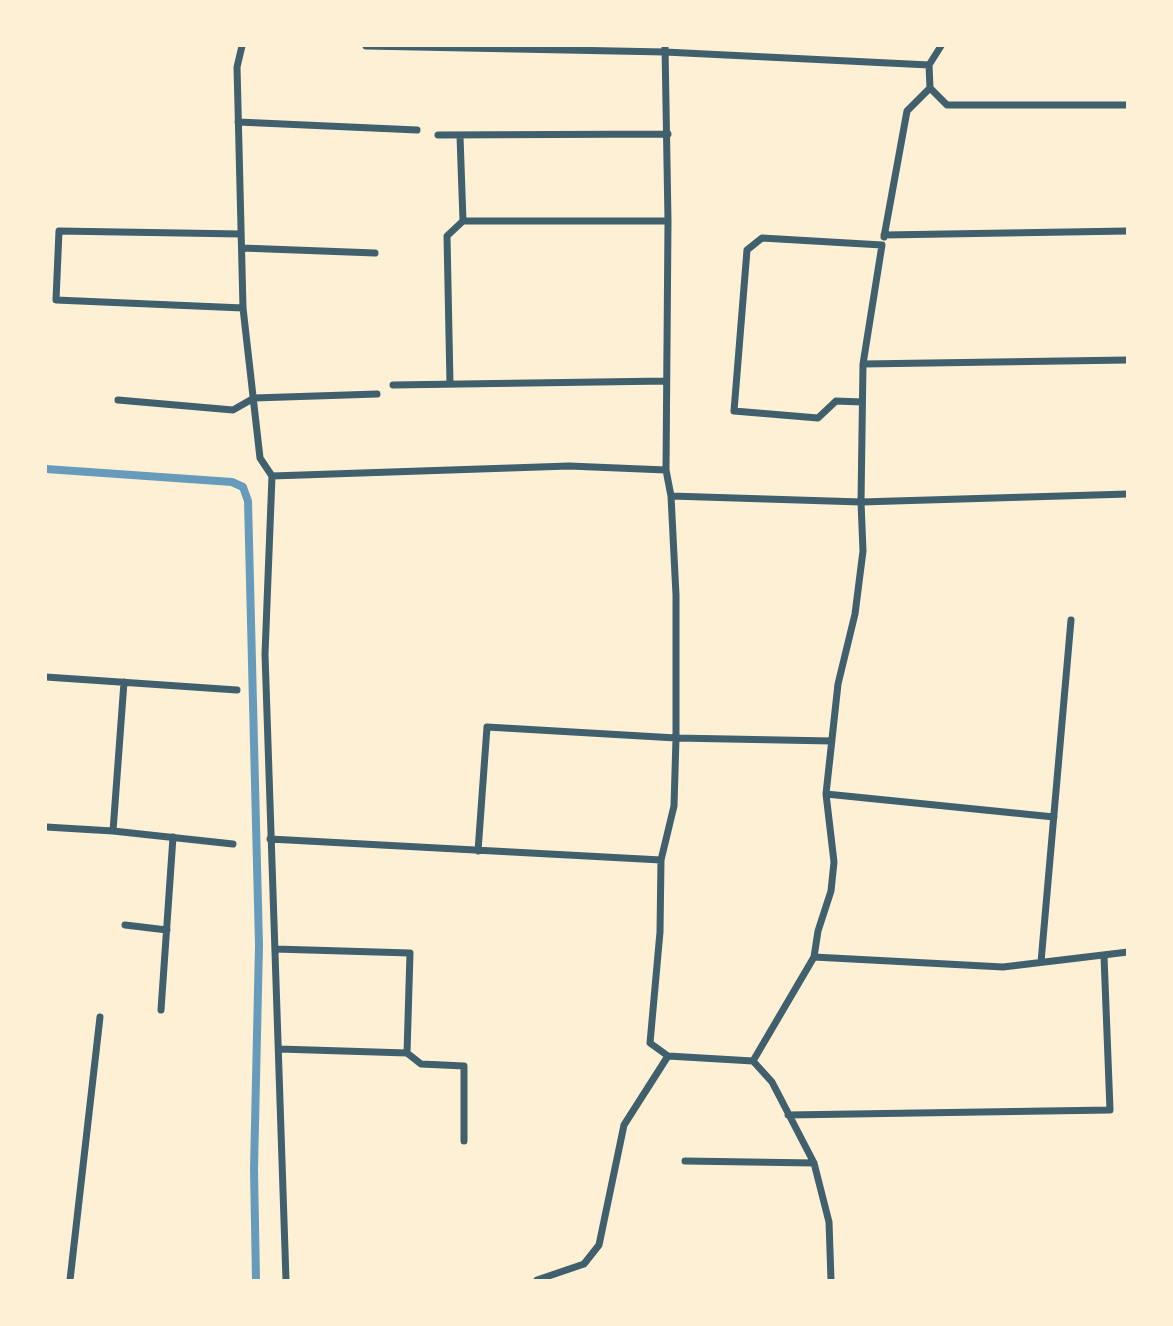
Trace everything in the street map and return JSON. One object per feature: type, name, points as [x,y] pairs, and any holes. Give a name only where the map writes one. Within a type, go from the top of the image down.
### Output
[{"type":"street","points":[[242,46],[237,67],[243,308],[260,458],[272,476],[265,654],[286,1280]]},
{"type":"street","points":[[366,46],[665,49],[929,65]]},
{"type":"street","points":[[941,46],[929,65],[930,88],[947,105],[1128,105]]},
{"type":"street","points":[[665,49],[668,134],[666,470],[671,496],[676,594],[676,738],[674,806],[661,860],[660,932],[650,1043],[667,1056],[753,1061],[772,1082],[814,1163],[829,1222],[831,1280]]},
{"type":"street","points":[[753,1061],[814,957],[818,931],[831,891],[834,862],[826,794],[838,684],[855,614],[863,551],[863,364],[907,111],[930,88]]},
{"type":"street","points":[[238,122],[417,130]]},
{"type":"street","points":[[438,135],[668,134]]},
{"type":"street","points":[[460,136],[463,221]]},
{"type":"street","points":[[450,384],[447,236],[463,221],[668,221]]},
{"type":"street","points":[[241,234],[59,231],[56,300],[243,308]]},
{"type":"street","points":[[884,235],[1128,231]]},
{"type":"street","points":[[862,402],[836,401],[818,418],[734,411],[747,250],[762,239],[882,245]]},
{"type":"street","points":[[242,248],[374,253]]},
{"type":"street","points":[[863,364],[1128,360]]},
{"type":"street","points":[[393,385],[666,382]]},
{"type":"street","points":[[118,400],[233,410],[254,398],[377,394]]},
{"type":"street","points":[[272,476],[569,466],[666,470]]},
{"type":"street","points":[[671,496],[861,502],[1128,494]]},
{"type":"street","points":[[1041,962],[1071,620]]},
{"type":"street","points":[[46,677],[237,690]]},
{"type":"street","points":[[113,831],[124,682]]},
{"type":"street","points":[[478,851],[487,727],[676,738],[832,741]]},
{"type":"street","points":[[826,794],[1054,817]]},
{"type":"street","points":[[46,827],[233,844]]},
{"type":"street","points":[[161,1010],[173,837]]},
{"type":"street","points":[[270,839],[661,860]]},
{"type":"street","points":[[125,925],[167,930]]},
{"type":"street","points":[[275,949],[410,953],[407,1053]]},
{"type":"street","points":[[814,957],[1003,967],[1128,952]]},
{"type":"street","points":[[788,1115],[1110,1110],[1104,956]]},
{"type":"street","points":[[70,1280],[100,1017]]},
{"type":"street","points":[[279,1049],[407,1053],[422,1064],[464,1066],[464,1141]]},
{"type":"street","points":[[537,1280],[584,1264],[599,1245],[625,1125],[667,1056]]},
{"type":"street","points":[[685,1161],[814,1163]]},
{"type":"waterway","points":[[46,469],[232,482],[243,487],[248,501],[259,945],[254,1169],[256,1280]]}]
